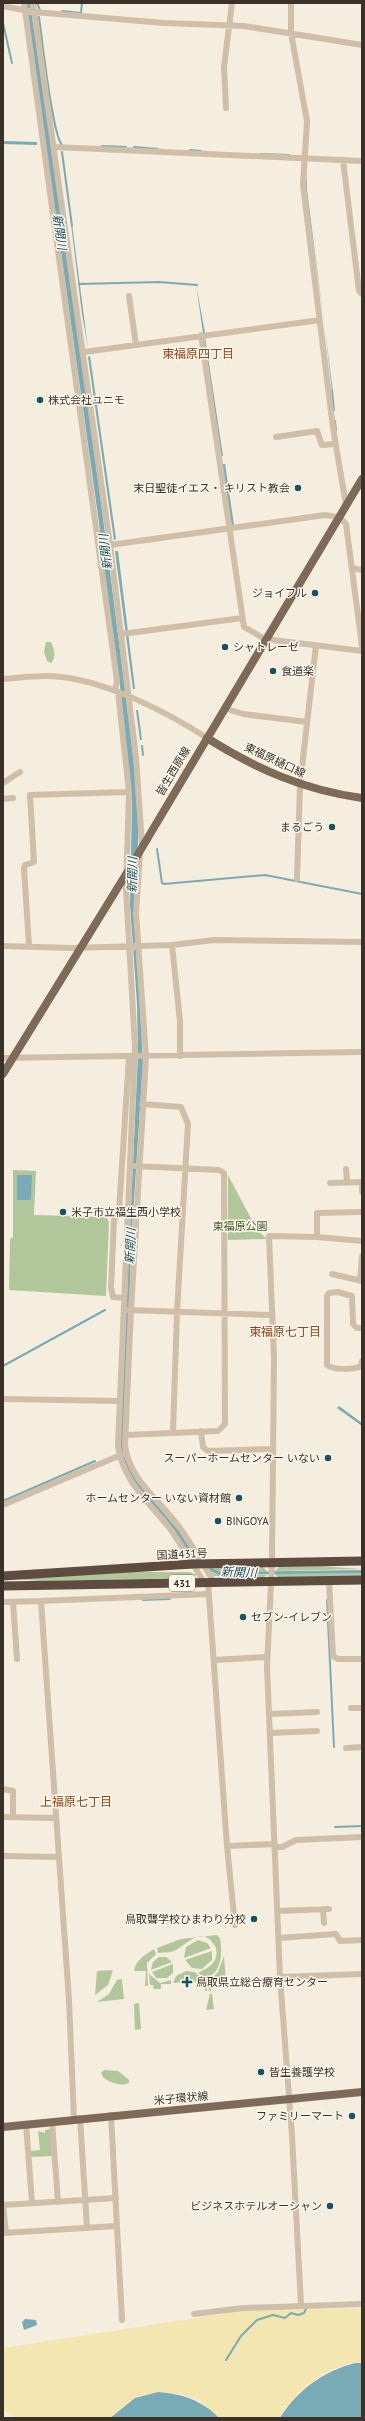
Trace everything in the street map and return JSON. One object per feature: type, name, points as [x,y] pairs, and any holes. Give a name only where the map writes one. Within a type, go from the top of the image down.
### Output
[{"type":"highway","name":"国道431号","points":[[3,1586],[205,1572],[272,1563],[362,1562]]},
{"type":"highway","name":"国道431号","points":[[3,1576],[205,1572],[271,1581],[362,1580]]},
{"type":"main road","name":"皆生西原線","points":[[3,1074],[362,479]]},
{"type":"main road","name":"東福原樋口線","points":[[207,738],[270,772],[300,785],[334,794],[362,798]]},
{"type":"main road","name":"米子環状線","points":[[3,2127],[111,2115],[362,2092]]},
{"type":"street","points":[[33,3],[117,681],[129,792],[128,869],[134,946],[146,1057],[134,1166],[123,1298],[126,1310],[126,1435],[123,1454]]},
{"type":"street","points":[[226,108],[224,67],[232,3]]},
{"type":"street","points":[[291,3],[291,33],[307,121],[303,185],[335,444],[346,505]]},
{"type":"street","points":[[3,6],[25,7],[34,12],[164,23],[230,25],[291,33],[362,46]]},
{"type":"street","points":[[25,7],[51,150],[84,352],[122,634],[142,820],[134,946],[135,1014],[119,1211],[114,1220],[110,1288],[113,1298],[123,1298]]},
{"type":"street","points":[[51,150],[362,161]]},
{"type":"street","points":[[343,160],[358,291],[362,294]]},
{"type":"street","points":[[129,296],[136,345]]},
{"type":"street","points":[[84,352],[320,320]]},
{"type":"street","points":[[201,336],[244,627],[265,639],[362,651]]},
{"type":"street","points":[[276,437],[317,431],[322,445],[335,444]]},
{"type":"street","points":[[110,545],[325,515],[339,517],[346,524],[362,646]]},
{"type":"street","points":[[352,568],[362,570]]},
{"type":"street","points":[[122,634],[242,618]]},
{"type":"street","points":[[297,879],[300,785],[316,646]]},
{"type":"street","points":[[3,679],[60,676],[118,692],[207,738]]},
{"type":"street","points":[[224,708],[243,714],[307,722]]},
{"type":"street","points":[[3,783],[20,772]]},
{"type":"street","points":[[29,946],[24,867],[34,862],[30,795],[129,792]]},
{"type":"street","points":[[3,799],[13,798]]},
{"type":"street","points":[[3,946],[80,947],[172,945],[214,940],[362,942]]},
{"type":"street","points":[[172,945],[180,1021],[180,1056]]},
{"type":"street","points":[[3,1058],[146,1057],[362,1052]]},
{"type":"street","points":[[132,1056],[134,1166],[120,1401],[123,1454],[129,1480],[159,1508],[196,1552],[205,1572],[209,1594],[227,1846],[235,1925]]},
{"type":"street","points":[[142,1104],[177,1106],[183,1109],[188,1124],[173,1432]]},
{"type":"street","points":[[126,1435],[201,1430],[218,1431],[225,1424],[225,1177],[222,1170],[134,1166]]},
{"type":"street","points":[[346,1168],[347,1182]]},
{"type":"street","points":[[330,1183],[362,1182],[362,1192]]},
{"type":"street","points":[[317,1237],[318,1213],[362,1212]]},
{"type":"street","points":[[301,2305],[280,1977],[267,1657],[272,1563],[274,1357],[271,1315],[269,1236],[317,1237],[362,1241]]},
{"type":"street","points":[[332,1274],[361,1280],[362,1256]]},
{"type":"street","points":[[362,1328],[357,1328],[353,1324],[352,1296],[338,1292],[329,1293],[327,1365],[332,1368],[356,1368],[360,1366],[362,1361]]},
{"type":"street","points":[[126,1310],[271,1315]]},
{"type":"street","points":[[3,1399],[120,1401]]},
{"type":"street","points":[[201,1430],[203,1447],[208,1451],[273,1449]]},
{"type":"street","points":[[3,1505],[123,1454]]},
{"type":"street","points":[[159,1508],[205,1572]]},
{"type":"street","points":[[329,1581],[333,1656],[338,1659],[362,1659]]},
{"type":"street","points":[[3,1602],[209,1594]]},
{"type":"street","points":[[41,1601],[77,2119],[87,2228]]},
{"type":"street","points":[[13,1602],[17,1659]]},
{"type":"street","points":[[214,1660],[267,1657]]},
{"type":"street","points":[[351,1708],[362,1708]]},
{"type":"street","points":[[269,1714],[317,1712]]},
{"type":"street","points":[[270,1733],[318,1731]]},
{"type":"street","points":[[346,1748],[362,1747]]},
{"type":"street","points":[[3,1789],[13,1791],[13,1817]]},
{"type":"street","points":[[3,1817],[56,1818]]},
{"type":"street","points":[[227,1846],[282,1846],[296,1840],[362,1837]]},
{"type":"street","points":[[3,1856],[59,1857]]},
{"type":"street","points":[[277,1911],[326,1909],[324,1922]]},
{"type":"street","points":[[278,1938],[336,1934],[340,1941],[362,1940]]},
{"type":"street","points":[[280,1977],[362,1974]]},
{"type":"street","points":[[111,2115],[122,2320]]},
{"type":"street","points":[[52,2122],[58,2202]]},
{"type":"street","points":[[26,2124],[32,2204]]},
{"type":"street","points":[[3,2198],[4,2233],[117,2226]]},
{"type":"street","points":[[4,2205],[116,2198]]},
{"type":"street","points":[[194,2314],[243,2308],[362,2304]]},
{"type":"green space","points":[[46,642],[51,642],[54,650],[54,658],[51,663],[47,661],[44,652]]},
{"type":"green space","points":[[13,1170],[36,1171],[34,1215],[106,1217],[109,1222],[106,1296],[9,1290],[10,1239],[13,1237]]},
{"type":"green space","name":"東福原公園","points":[[228,1175],[257,1230],[267,1239],[228,1240]]},
{"type":"green space","points":[[321,1566],[362,1569],[275,1571],[279,1567]]},
{"type":"green space","points":[[263,1567],[267,1571],[220,1572],[212,1568]]},
{"type":"green space","points":[[133,1572],[190,1572],[196,1575],[194,1578],[40,1581],[16,1579]]},
{"type":"green space","points":[[210,1572],[219,1575],[267,1575],[264,1577],[214,1576]]},
{"type":"green space","points":[[362,1573],[362,1576],[279,1578],[275,1574]]},
{"type":"green space","points":[[217,1935],[220,1938],[221,1943],[219,1966],[212,1975],[207,1978],[198,1973],[215,1961],[217,1953],[216,1948],[211,1941],[206,1937],[202,1937]]},
{"type":"green space","points":[[198,1937],[174,1951],[158,1953],[157,1948],[181,1939]]},
{"type":"green space","points":[[198,1940],[207,1943],[211,1948],[184,1958],[186,1947]]},
{"type":"green space","points":[[154,1949],[156,1954],[147,1963],[148,1986],[145,1986],[146,1971],[134,1971],[136,1964],[141,1958]]},
{"type":"green space","points":[[212,1951],[212,1960],[202,1969],[192,1968],[185,1960]]},
{"type":"green space","points":[[224,1956],[226,1982],[211,1983],[211,1991],[209,1991],[208,1982],[218,1972]]},
{"type":"green space","points":[[159,1957],[166,1957],[172,1962],[151,1970],[153,1962]]},
{"type":"green space","points":[[173,1964],[173,1973],[167,1978],[156,1978],[152,1972]]},
{"type":"green space","points":[[113,1970],[108,1985],[95,1995],[97,1971]]},
{"type":"green space","points":[[186,1971],[195,1972],[204,1981],[173,1983],[176,1976]]},
{"type":"green space","points":[[149,1974],[160,1983],[171,1980],[171,1984],[161,1984],[161,1989],[154,1989],[153,1985],[150,1985]]},
{"type":"green space","points":[[122,1979],[124,1999],[97,2002],[109,1994],[117,1980]]},
{"type":"green space","points":[[204,1981],[206,1983],[207,1991],[205,1991]]},
{"type":"green space","points":[[210,1994],[212,1994],[214,2009],[206,2010]]},
{"type":"green space","points":[[139,2003],[141,2029],[135,2030],[134,2004]]},
{"type":"green space","points":[[104,2070],[118,2071],[129,2080],[129,2083],[118,2084],[105,2079],[101,2073]]},
{"type":"green space","points":[[51,2129],[53,2156],[30,2157],[29,2151],[40,2150],[38,2131],[45,2133],[45,2130]]},
{"type":"sand","points":[[362,2308],[362,2362],[337,2367],[314,2380],[294,2398],[279,2418],[220,2418],[198,2400],[181,2394],[158,2392],[135,2397],[109,2418],[17,2418],[3,2410],[3,2348],[241,2311]]},
{"type":"water","name":"新開川","points":[[26,3],[30,3],[73,297],[113,592],[137,789],[139,830],[134,896],[143,1063],[131,1246],[125,1458],[136,1480],[178,1530],[193,1552],[212,1568],[220,1572],[362,1570],[362,1573],[219,1575],[210,1571],[190,1555],[134,1483],[129,1476],[120,1447],[138,1053],[137,1004],[130,904],[132,802],[120,686],[98,531],[100,530]]},
{"type":"water","points":[[3,141],[37,142],[37,145],[3,144]]},
{"type":"water","points":[[307,166],[307,190],[324,323],[306,190]]},
{"type":"water","points":[[72,224],[88,348],[82,314]]},
{"type":"water","points":[[196,284],[205,333],[203,333]]},
{"type":"water","points":[[325,329],[333,392],[332,392]]},
{"type":"water","points":[[205,337],[223,456],[221,456]]},
{"type":"water","points":[[90,356],[116,539],[114,540],[88,357]]},
{"type":"water","points":[[222,464],[225,464],[234,525],[231,525]]},
{"type":"water","points":[[115,551],[118,551],[135,689],[133,689]]},
{"type":"water","points":[[136,710],[138,710],[142,740],[140,740]]},
{"type":"water","points":[[17,1175],[32,1175],[31,1200],[17,1200]]},
{"type":"water","points":[[339,1406],[362,1423],[362,1426],[337,1408]]},
{"type":"water","points":[[25,2319],[36,2320],[37,2325],[24,2330],[22,2322]]},
{"type":"water","points":[[355,2363],[362,2363],[362,2418],[280,2418],[303,2390],[312,2383],[333,2371]]},
{"type":"water","points":[[158,2392],[175,2394],[199,2402],[219,2418],[110,2418],[135,2398]]},
{"type":"waterway","points":[[37,3],[40,10]]},
{"type":"waterway","points":[[62,11],[81,13],[82,3]]},
{"type":"waterway","points":[[39,17],[51,105],[58,137],[62,145]]},
{"type":"waterway","points":[[3,23],[12,63]]},
{"type":"waterway","points":[[102,146],[126,147]]},
{"type":"waterway","points":[[134,147],[158,149]]},
{"type":"waterway","points":[[190,150],[201,151]]},
{"type":"waterway","name":"新開川","points":[[62,152],[72,226]]},
{"type":"waterway","points":[[261,154],[289,155]]},
{"type":"waterway","points":[[79,284],[159,282],[197,285]]},
{"type":"waterway","points":[[332,391],[334,410]]},
{"type":"waterway","points":[[335,421],[336,430]]},
{"type":"waterway","points":[[142,746],[143,755]]},
{"type":"waterway","points":[[157,849],[162,883],[164,884],[265,875],[362,894]]},
{"type":"waterway","points":[[3,1366],[105,1310]]},
{"type":"waterway","points":[[3,1501],[95,1461]]},
{"type":"waterway","points":[[143,1600],[170,1599]]},
{"type":"waterway","points":[[327,1600],[334,1747]]},
{"type":"waterway","points":[[335,1827],[362,1826]]},
{"type":"waterway","points":[[226,2360],[241,2336],[257,2320],[273,2315],[285,2318],[291,2313],[298,2315],[304,2313],[306,2309]]},
{"type":"place","name":"株式会社ユニモ","points":[[40,400]]},
{"type":"place","name":"末日聖徒イエス・ キリスト教会","points":[[298,488]]},
{"type":"place","name":"ジョイフル","points":[[315,593]]},
{"type":"place","name":"シャトレーゼ","points":[[225,647]]},
{"type":"place","name":"食道楽","points":[[273,671]]},
{"type":"place","name":"まるごう","points":[[332,827]]},
{"type":"place","name":"米子市立福生西小学校","points":[[63,1212]]},
{"type":"place","name":"スーパーホームセンター いない","points":[[328,1458]]},
{"type":"place","name":"ホームセンター いない資材館","points":[[239,1498]]},
{"type":"place","name":"BINGOYA","points":[[218,1521]]},
{"type":"place","name":"セブン-イレブン","points":[[243,1617]]},
{"type":"place","name":"鳥取聾学校ひまわり分校","points":[[254,1919]]},
{"type":"place","name":"鳥取県立総合療育センター","points":[[187,1982]]},
{"type":"place","name":"皆生養護学校","points":[[261,2072]]},
{"type":"place","name":"ファミリーマート","points":[[352,2116]]},
{"type":"place","name":"ビジネスホテルオーシャン","points":[[330,2206]]},
{"type":"district","name":"東福原四丁目","points":[[198,353]]},
{"type":"district","name":"東福原七丁目","points":[[285,1331]]},
{"type":"district","name":"上福原七丁目","points":[[76,1801]]}]
